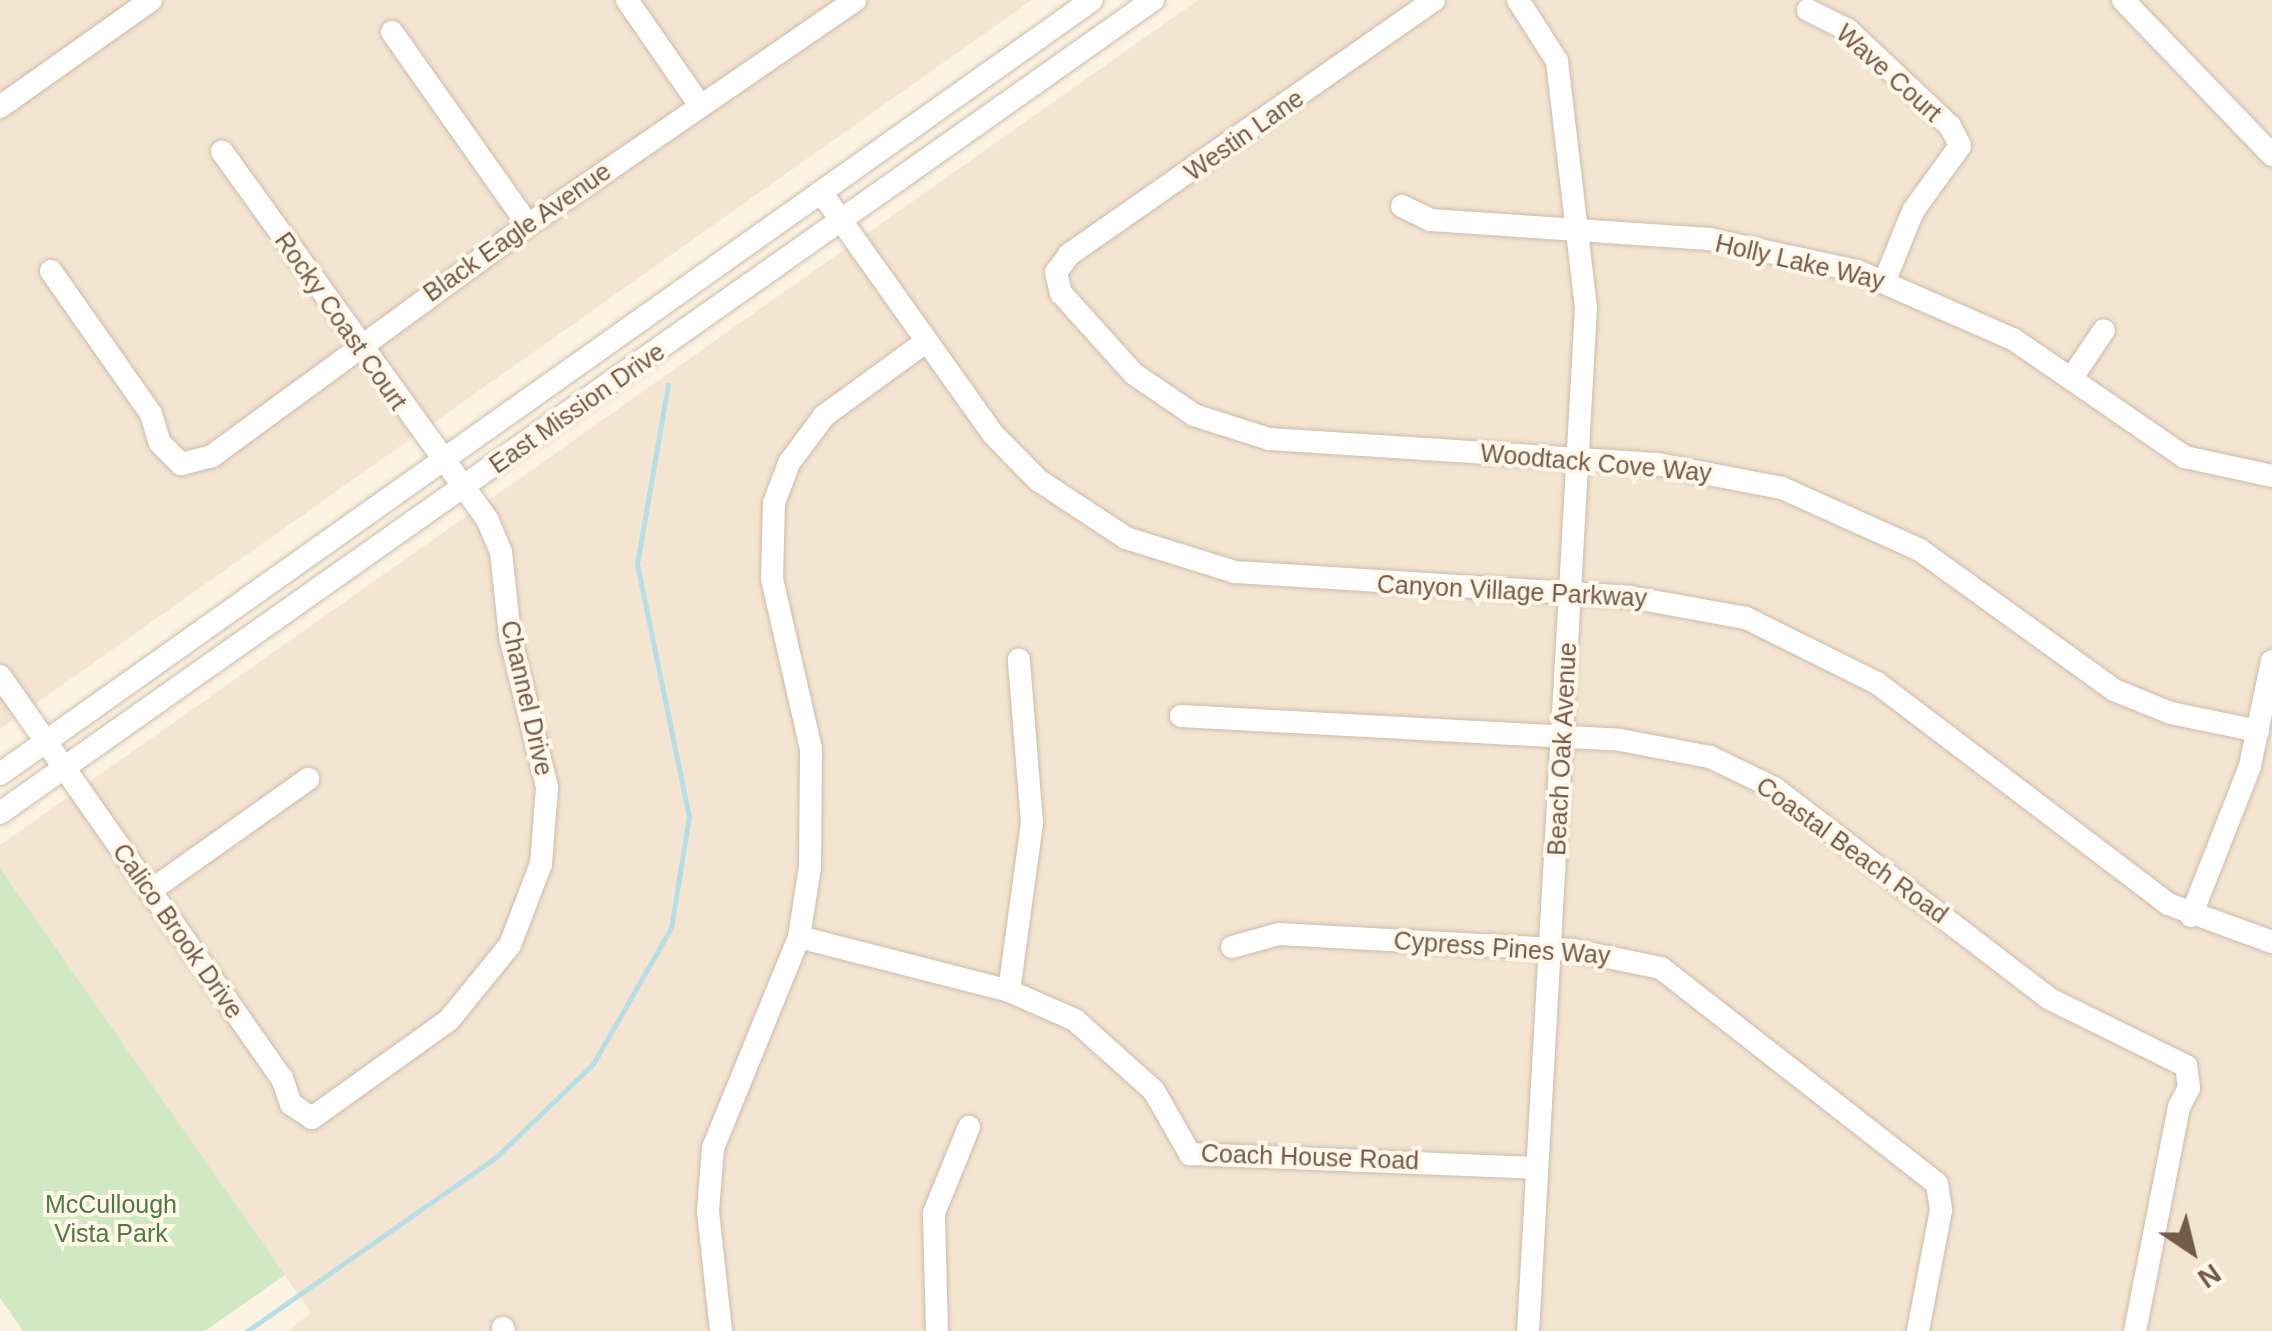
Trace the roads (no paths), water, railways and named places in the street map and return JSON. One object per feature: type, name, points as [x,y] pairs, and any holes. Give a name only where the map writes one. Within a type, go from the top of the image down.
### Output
[{"type":"street","points":[[4,96],[151,0]]},
{"type":"street","points":[[627,0],[699,104]]},
{"type":"street","name":"Black Eagle Avenue","points":[[51,271],[181,464],[212,456],[528,224],[856,0]]},
{"type":"street","name":"East Mission Drive","points":[[0,774],[1092,0]]},
{"type":"street","name":"East Mission Drive","points":[[0,814],[1153,0]]},
{"type":"street","name":"Westin Lane","points":[[1056,272],[1434,0]]},
{"type":"street","name":"Beach Oak Avenue","points":[[1518,0],[1557,62],[1582,229],[1578,458],[1528,1331]]},
{"type":"street","points":[[2123,0],[2272,154]]},
{"type":"street","name":"Wave Court","points":[[1808,10],[1848,30],[1950,126],[1960,146],[1913,211],[1885,280]]},
{"type":"street","points":[[392,32],[528,224]]},
{"type":"street","name":"Rocky Coast Court","points":[[222,151],[439,461],[464,488]]},
{"type":"street","name":"Canyon Village Parkway","points":[[822,192],[993,434],[1038,480],[1158,552],[1282,577],[1570,593],[1711,608],[1814,646],[1877,683],[2136,883],[2191,916],[2272,942]]},
{"type":"street","name":"Holly Lake Way","points":[[1402,206],[1431,220],[1746,245],[1885,280],[1985,324],[2073,376],[2185,456],[2272,476]]},
{"type":"street","name":"Woodtack Cove Way","points":[[1056,272],[1061,293],[1134,374],[1194,415],[1238,433],[1578,458],[1726,474],[1814,498],[1920,550],[2114,690],[2171,713],[2258,731]]},
{"type":"street","points":[[2073,376],[2104,330]]},
{"type":"street","points":[[721,1331],[709,1240],[713,1148],[800,937],[813,781],[804,702],[772,579],[774,503],[789,463],[824,416],[926,341]]},
{"type":"street","name":"Channel Drive","points":[[312,1118],[335,1108],[468,1002],[510,944],[541,864],[545,763],[510,636],[502,552],[464,488]]},
{"type":"street","points":[[1008,992],[1031,840],[1019,660]]},
{"type":"street","points":[[2191,916],[2258,731],[2272,660]]},
{"type":"street","name":"Calico Brook Drive","points":[[0,676],[292,1104],[312,1118]]},
{"type":"street","name":"Coastal Beach Road","points":[[1182,716],[1671,748],[1756,777],[2050,999],[2186,1066],[2190,1088],[2179,1107],[2135,1331]]},
{"type":"street","points":[[150,891],[308,780]]},
{"type":"street","name":"Cypress Pines Way","points":[[1232,947],[1279,934],[1550,948],[1661,968],[1937,1184],[1941,1210],[1918,1331]]},
{"type":"street","name":"Coach House Road","points":[[800,937],[1008,992],[1074,1020],[1120,1053],[1154,1091],[1190,1154],[1537,1168]]},
{"type":"street","points":[[937,1331],[934,1214],[968,1127]]},
{"type":"waterway","points":[[247,1331],[496,1157],[593,1064],[671,928],[689,817],[637,564],[668,385]]},
{"type":"park label","name":"McCullough Vista Park","points":[[111,1220]]}]
